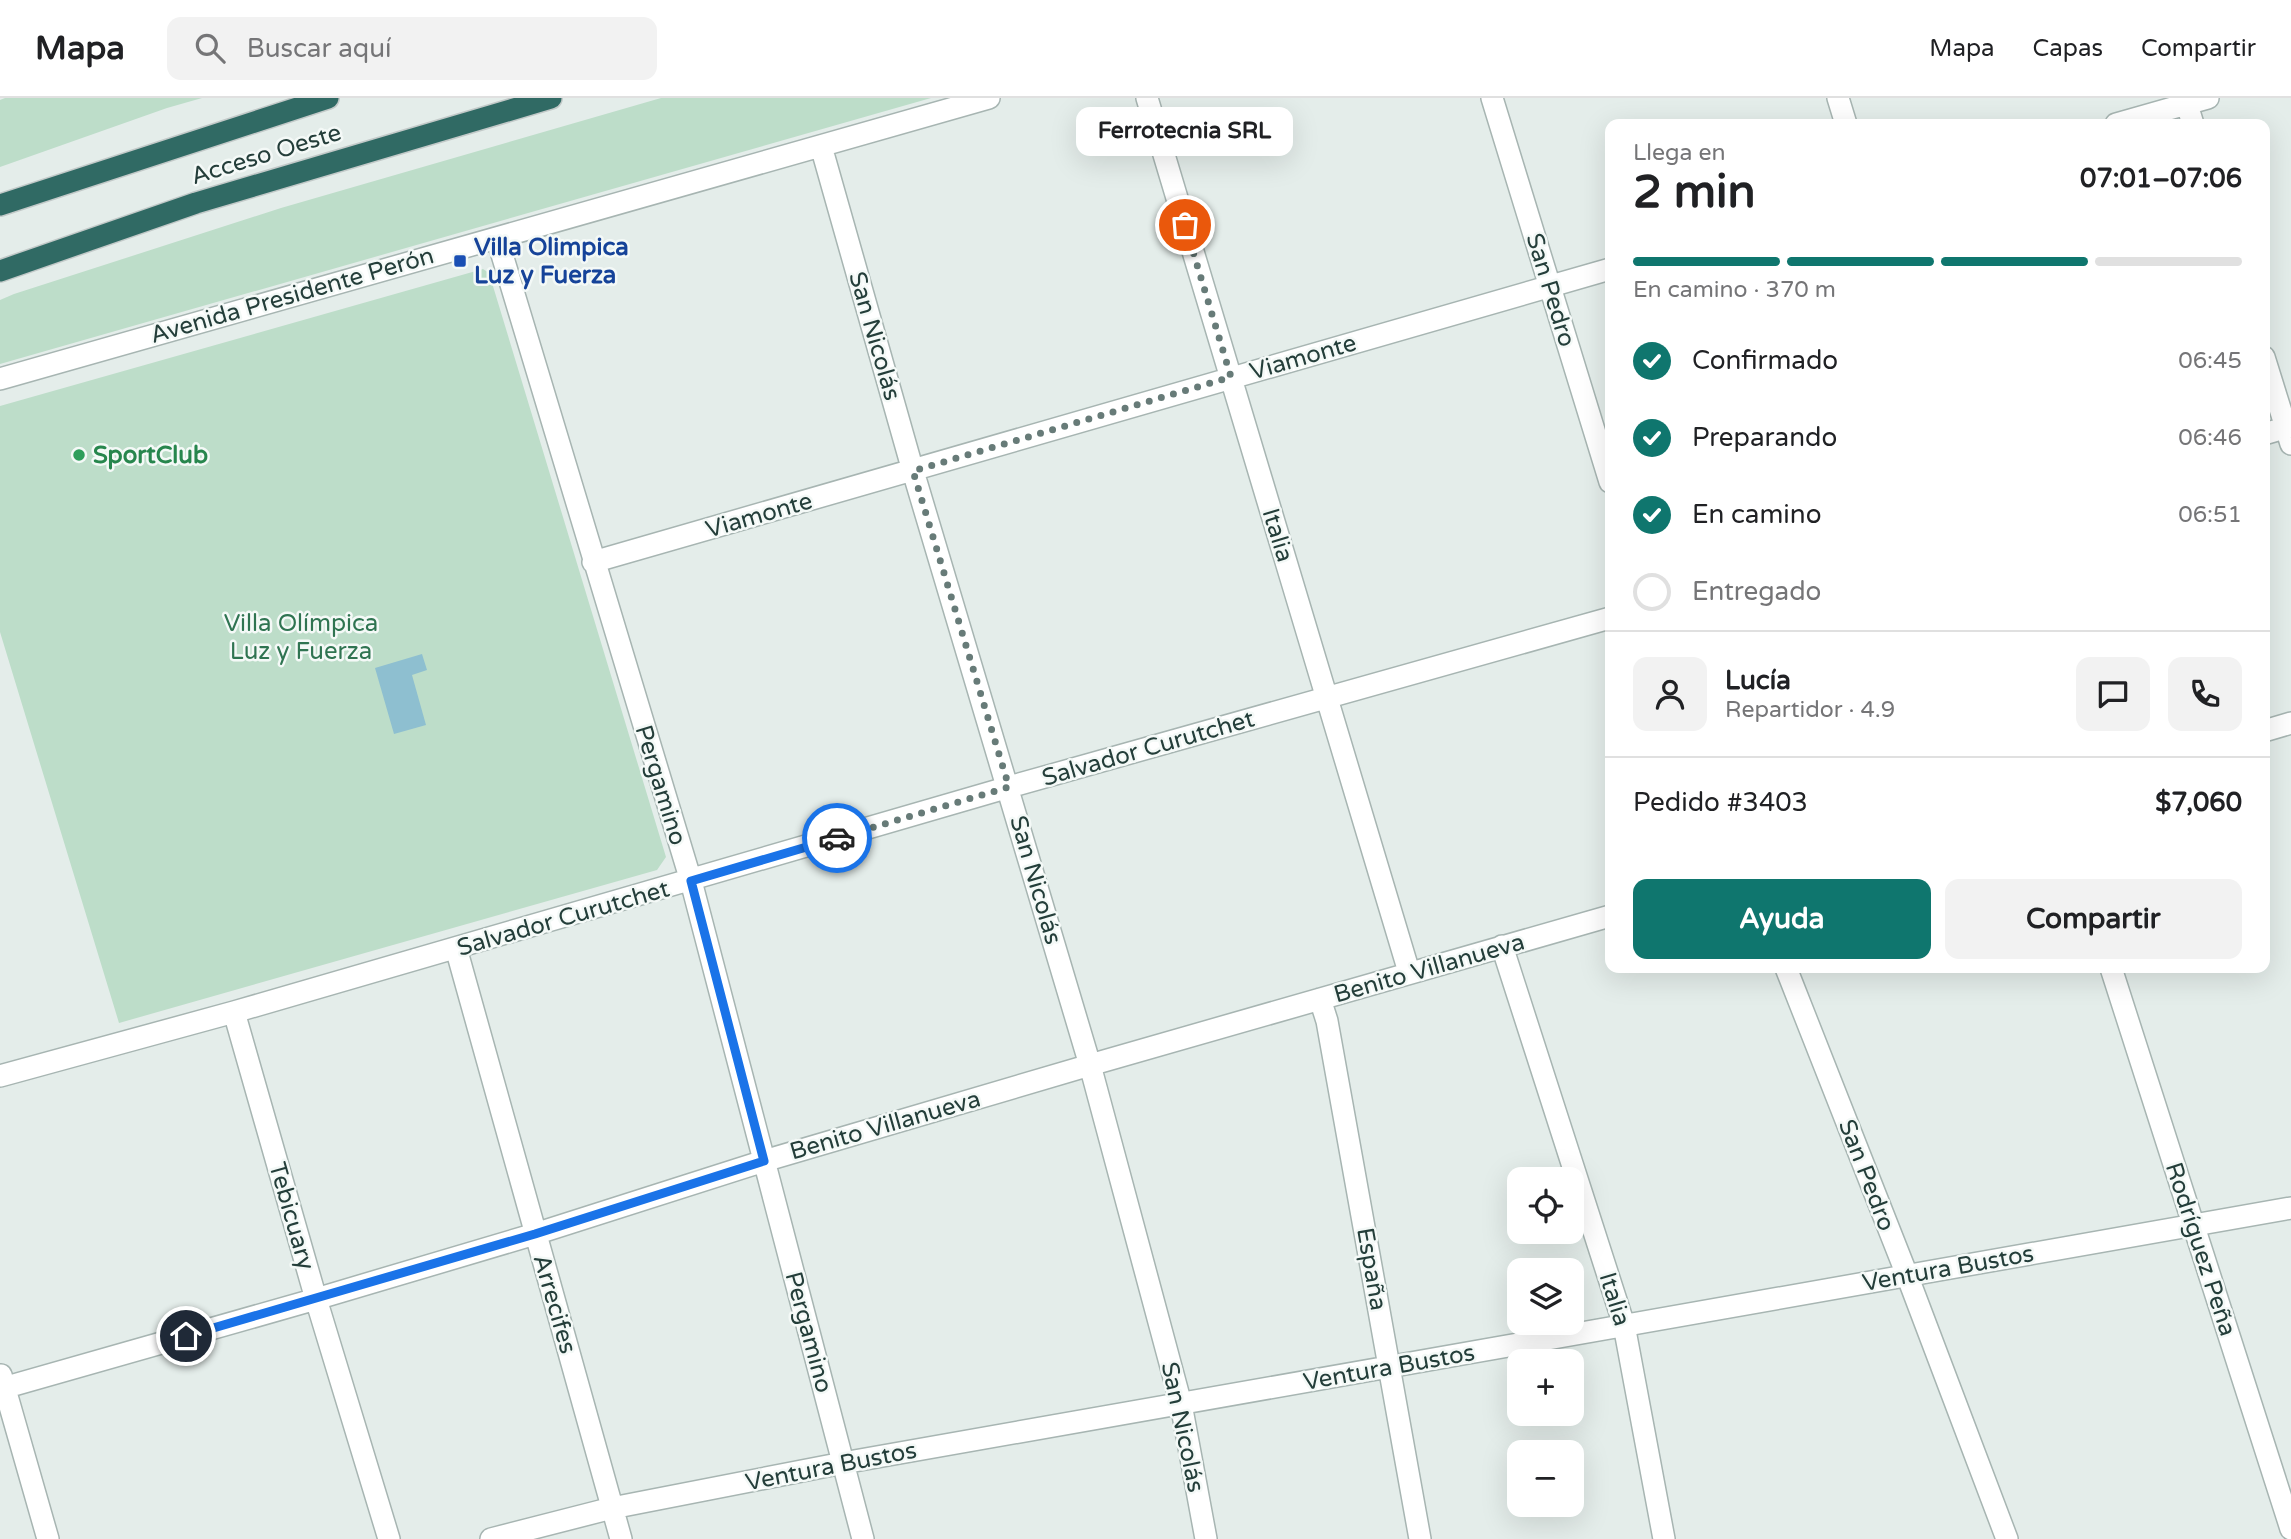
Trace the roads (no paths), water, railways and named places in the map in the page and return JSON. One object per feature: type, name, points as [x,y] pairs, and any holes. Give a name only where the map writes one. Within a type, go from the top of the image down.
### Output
[{"type":"highway","name":"Acceso Oeste","points":[[0,205],[328,98]]},
{"type":"highway","name":"Acceso Oeste","points":[[0,271],[196,203],[551,98]]},
{"type":"street","name":"Avenida Presidente Perón","points":[[0,379],[989,98]]},
{"type":"street","name":"Italia","points":[[1147,98],[1409,972]]},
{"type":"street","name":"San Pedro","points":[[1492,98],[1605,466]]},
{"type":"street","points":[[1839,98],[1845,119]]},
{"type":"street","points":[[2140,119],[2188,109],[2208,98]]},
{"type":"street","name":"San Nicolás","points":[[821,146],[913,471],[1090,1065],[1181,1404],[1206,1539]]},
{"type":"street","name":"Pergamino","points":[[497,238],[691,881],[863,1539]]},
{"type":"street","name":"Viamonte","points":[[593,562],[1605,270]]},
{"type":"street","points":[[2270,376],[2289,433],[2270,434]]},
{"type":"street","name":"Salvador Curutchet","points":[[0,1076],[234,1012],[1009,787],[1605,619]]},
{"type":"street","points":[[2270,729],[2291,723]]},
{"type":"street","name":"Benito Villanueva","points":[[1,1383],[316,1299],[535,1234],[764,1161],[1605,917]]},
{"type":"street","name":"Italia","points":[[1502,946],[1624,1325],[1664,1539]]},
{"type":"street","name":"Arrecifes","points":[[456,948],[621,1539]]},
{"type":"street","name":"San Pedro","points":[[1788,973],[2007,1539]]},
{"type":"street","name":"Rodríguez Peña","points":[[2113,973],[2291,1529]]},
{"type":"street","name":"España","points":[[1320,999],[1327,1021],[1420,1539]]},
{"type":"street","name":"Tebicuary","points":[[234,1012],[316,1299],[389,1539]]},
{"type":"street","name":"Ventura Bustos","points":[[491,1539],[612,1508],[843,1463],[2291,1208]]},
{"type":"street","points":[[1,1383],[48,1539]]},
{"type":"water","points":[[422,654],[427,670],[412,675],[426,725],[394,734],[375,668]]},
{"type":"place","name":"Ferrotecnia SRL","points":[[1185,225]]},
{"type":"place","name":"Villa Olimpica Luz y Fuerza","points":[[460,261]]},
{"type":"place","name":"SportClub","points":[[79,455]]},
{"type":"park label","name":"Villa Olímpica Luz y Fuerza","points":[[301,637]]}]
